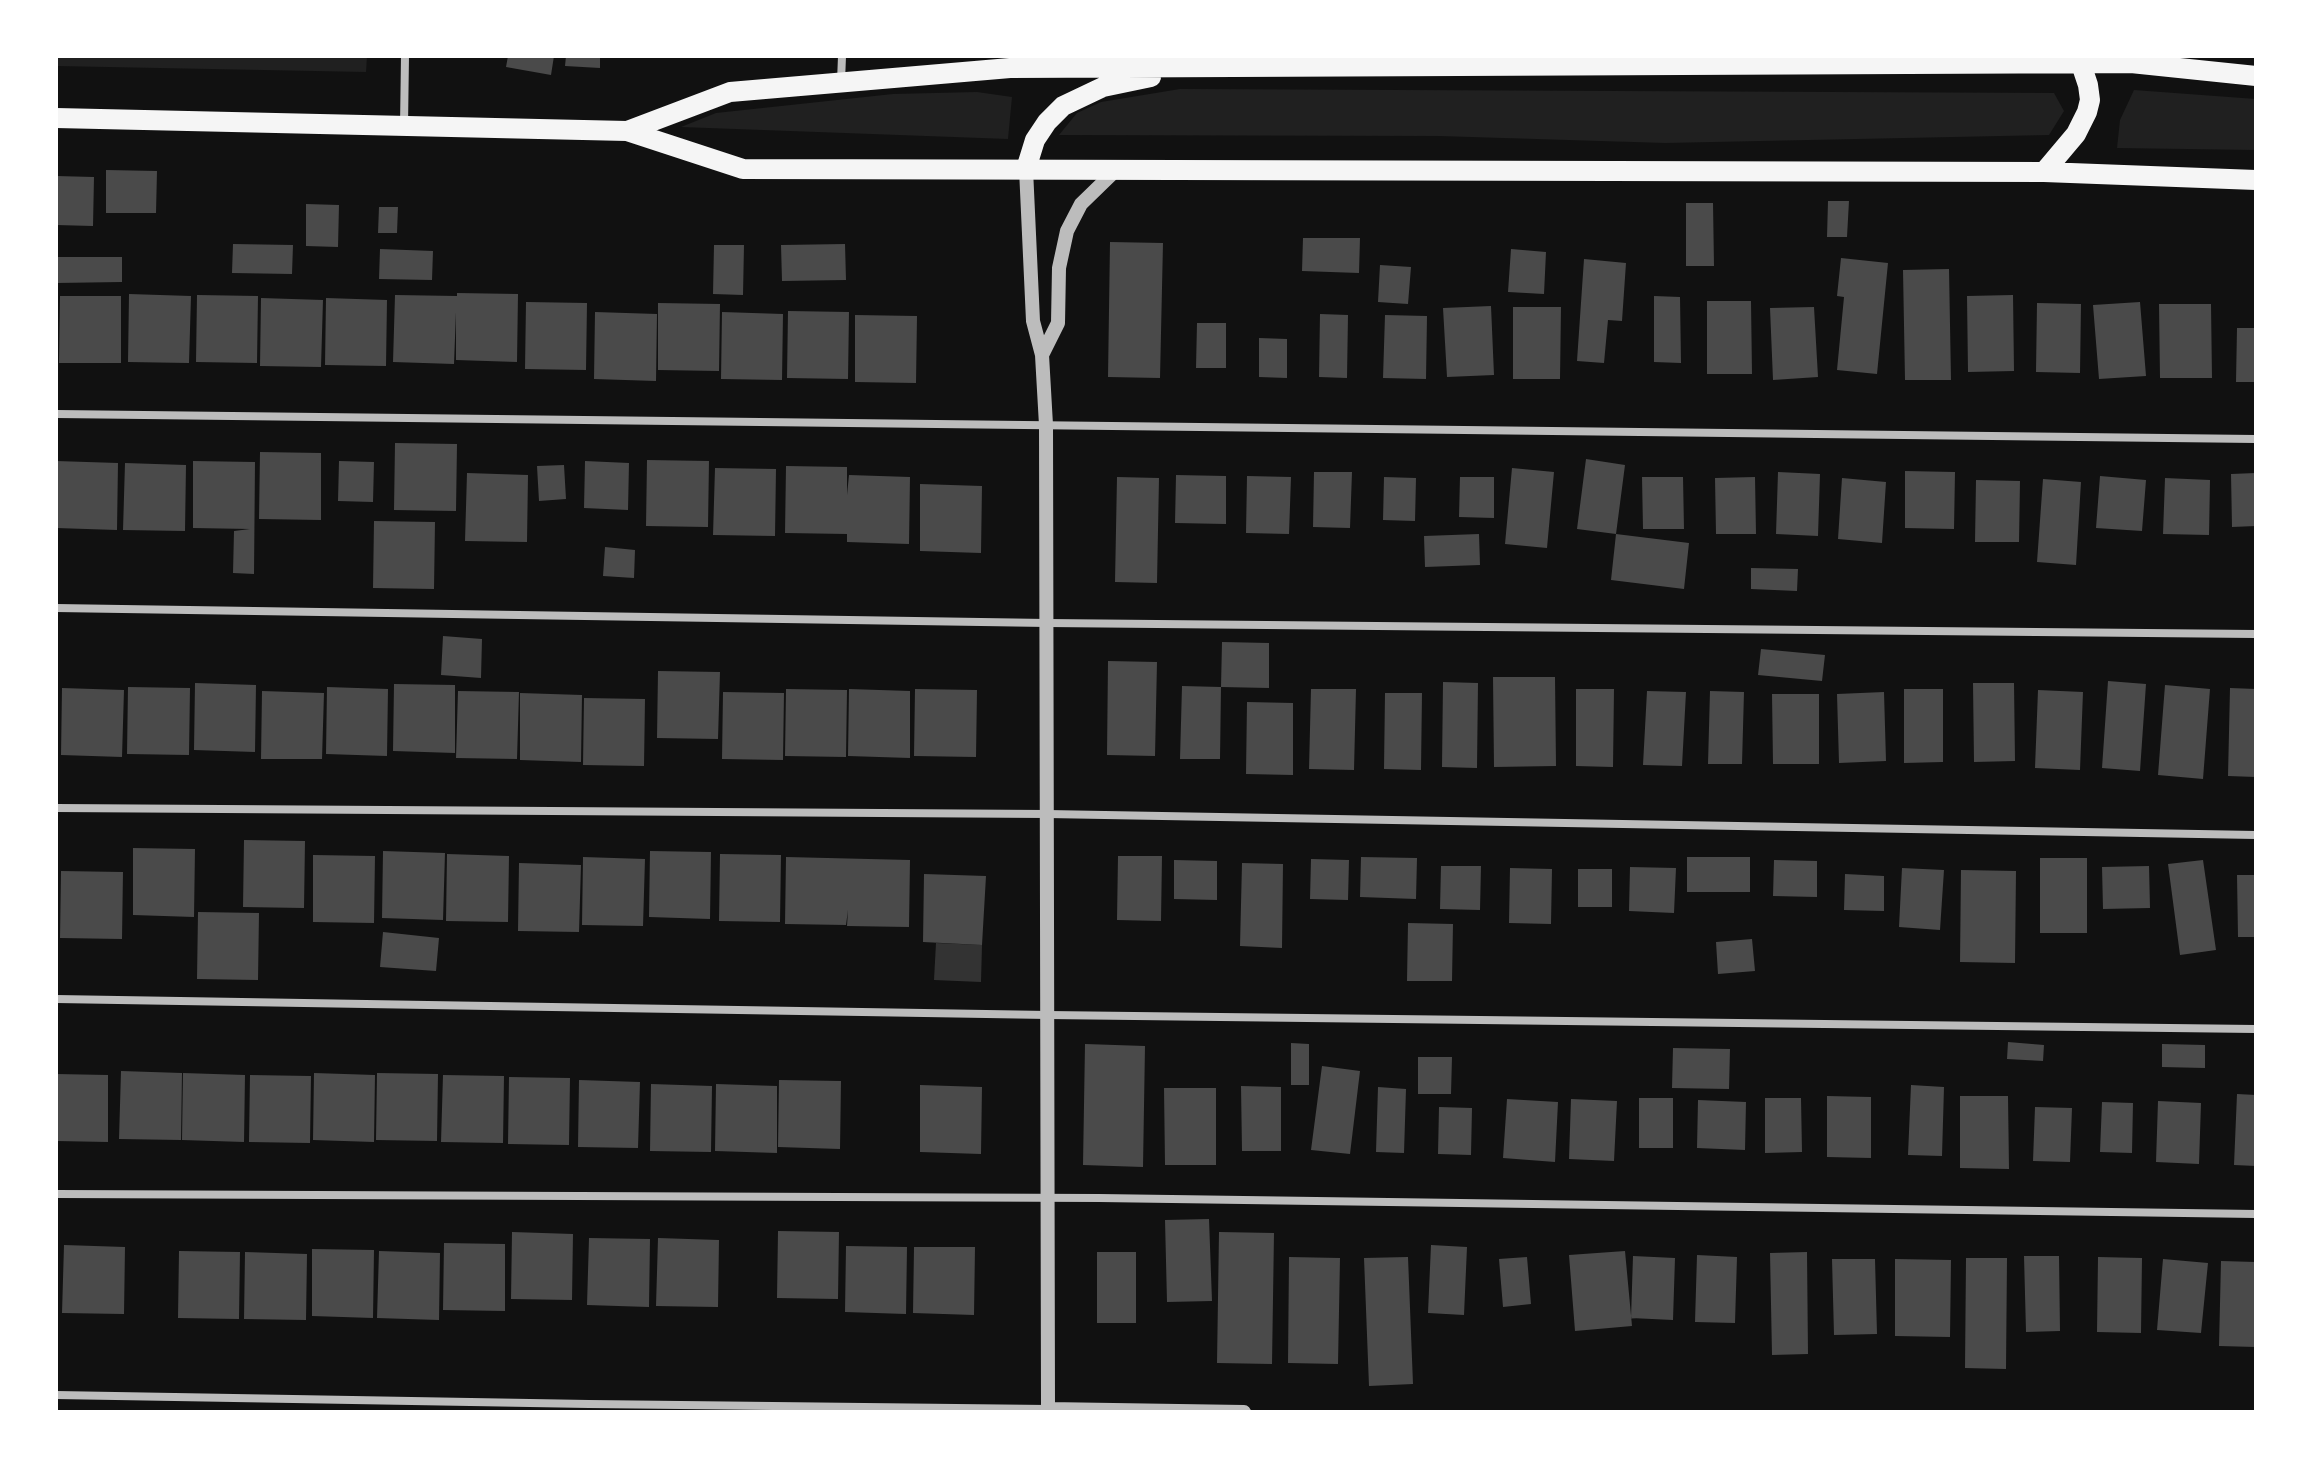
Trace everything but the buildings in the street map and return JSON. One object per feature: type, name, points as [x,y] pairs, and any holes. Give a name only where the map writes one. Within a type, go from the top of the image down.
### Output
[{"type":"main road","points":[[627,131],[730,92],[1010,68],[1185,67],[1264,62],[1708,60],[2081,64],[2131,60],[2256,76]]},
{"type":"main road","points":[[2044,172],[2076,134],[2087,112],[2090,100],[2081,64]]},
{"type":"main road","points":[[1026,169],[1035,140],[1063,106],[1103,87],[1185,67]]},
{"type":"main road","points":[[56,118],[627,131],[743,169],[2044,172],[2256,180]]},
{"type":"street","points":[[404,127],[405,56]]},
{"type":"street","points":[[841,83],[842,56]]},
{"type":"street","points":[[1026,169],[1033,321],[1042,355],[1046,425],[1048,1409]]},
{"type":"street","points":[[1042,355],[1058,323],[1059,268],[1067,231],[1081,204],[1116,170]]},
{"type":"street","points":[[56,414],[2256,439]]},
{"type":"street","points":[[56,608],[1047,623],[2256,634]]},
{"type":"street","points":[[56,808],[1047,814],[2256,835]]},
{"type":"street","points":[[56,999],[1048,1015],[2256,1029]]},
{"type":"street","points":[[56,1194],[1048,1198],[2256,1214]]},
{"type":"street","points":[[56,1395],[589,1408],[1244,1412]]},
{"type":"shaded area","points":[[56,56],[367,56],[366,72],[56,66]]},
{"type":"shaded area","points":[[1180,89],[2054,93],[2064,111],[2049,135],[1665,143],[1439,136],[1059,135],[1077,113],[1101,102]]},
{"type":"shaded area","points":[[2134,90],[2256,99],[2256,150],[2117,148],[2120,120]]},
{"type":"shaded area","points":[[977,92],[1012,97],[1008,139],[681,127],[716,113],[893,94]]},
{"type":"shaded area","points":[[936,943],[982,945],[981,982],[934,980]]}]
